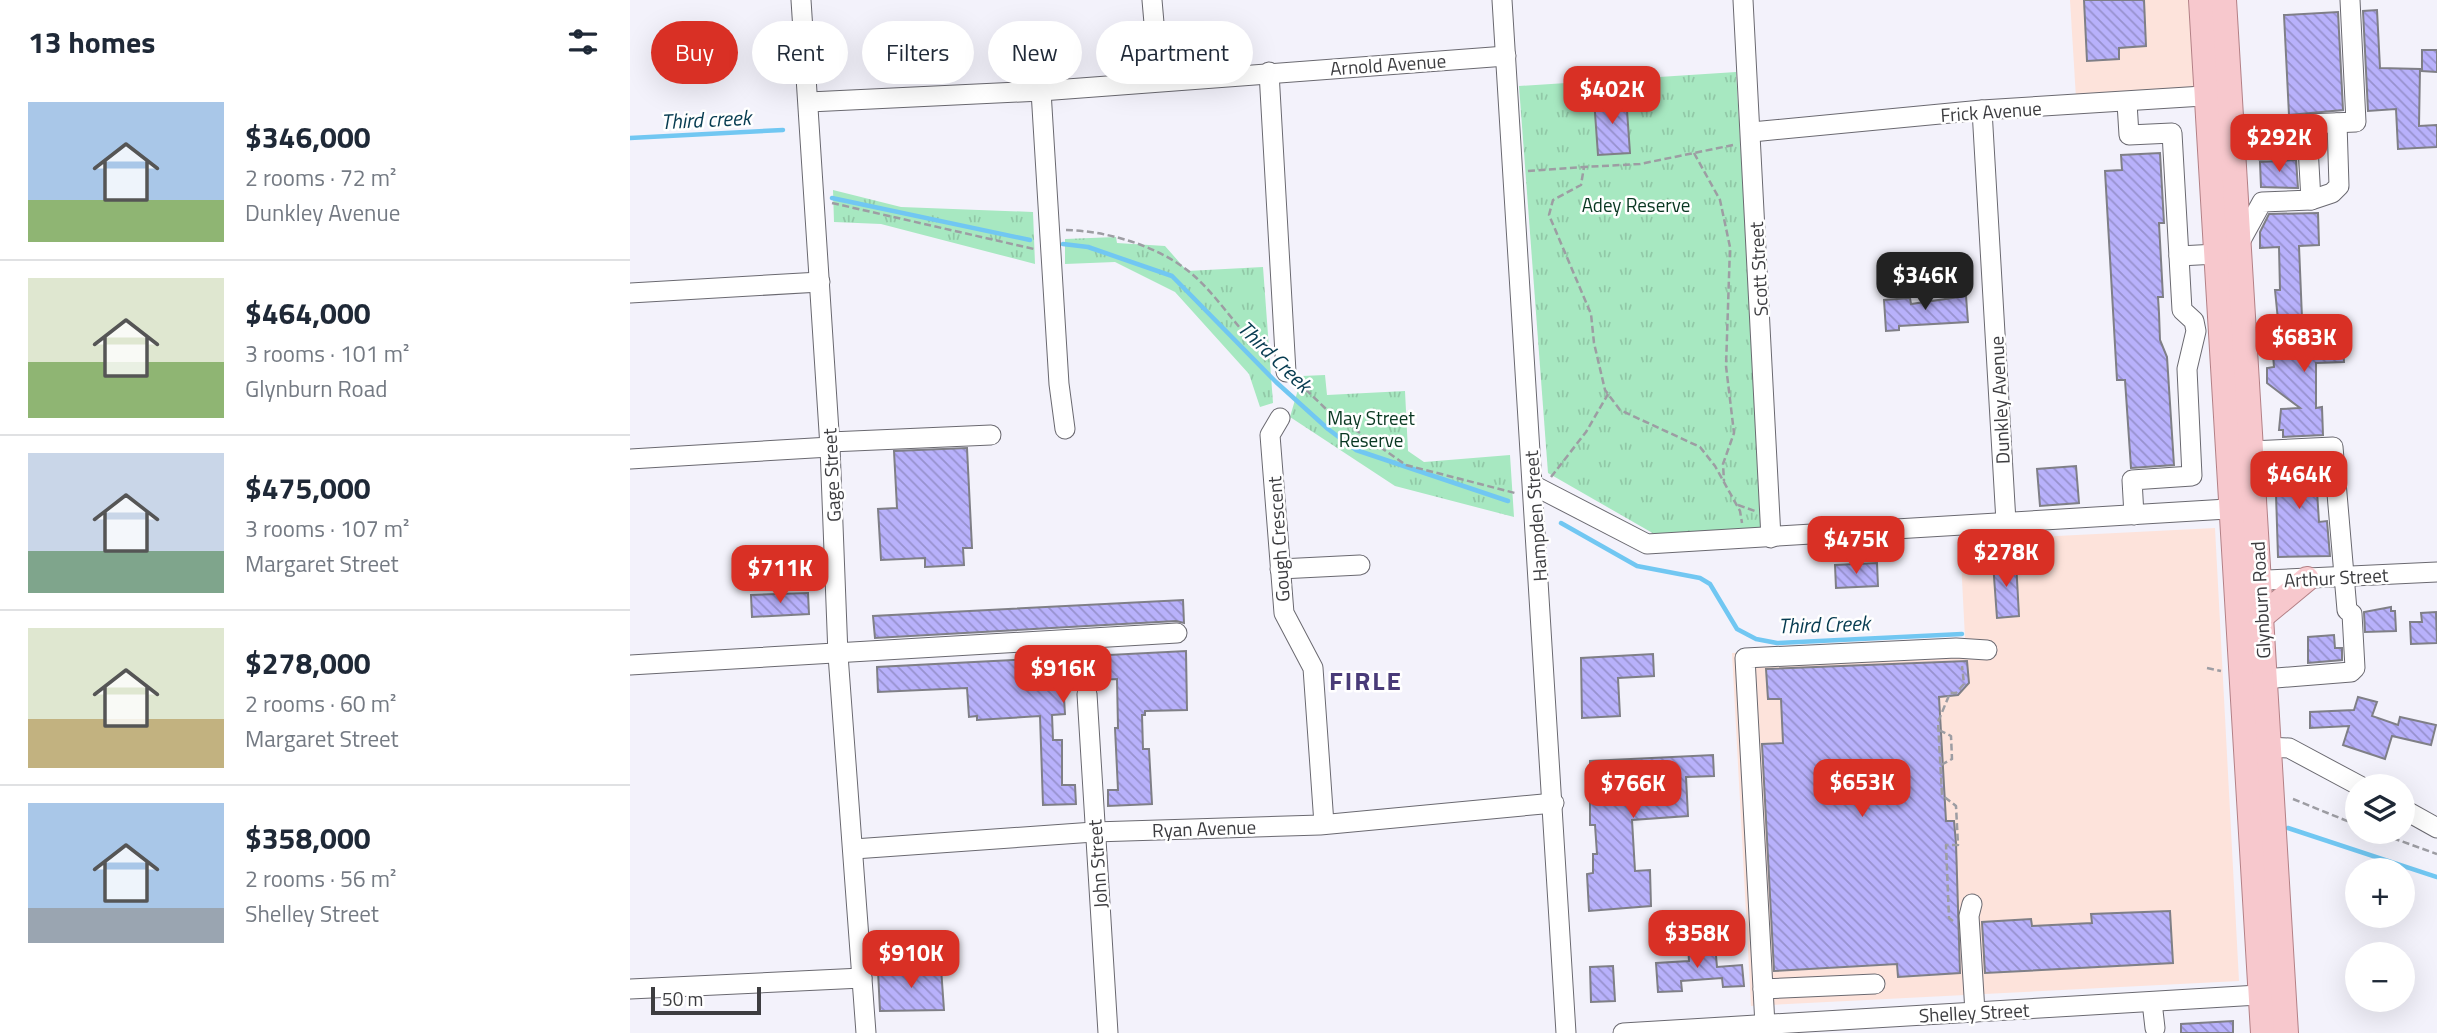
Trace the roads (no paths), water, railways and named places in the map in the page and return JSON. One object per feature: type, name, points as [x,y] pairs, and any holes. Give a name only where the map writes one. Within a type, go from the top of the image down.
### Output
[{"type":"main road","name":"Glynburn Road","points":[[2201,0],[2218,95],[2234,151],[2251,451],[2243,508]]},
{"type":"main road","name":"Glynburn Road","points":[[2224,0],[2214,208],[2243,508],[2272,994],[2286,1033]]},
{"type":"main road","points":[[2214,208],[2223,164],[2234,151]]},
{"type":"main road","points":[[2261,617],[2307,579]]},
{"type":"main road","name":"Glynburn Road","points":[[2247,581],[2261,617],[2273,837],[2272,994],[2263,1033]]},
{"type":"street","name":"Gage Street","points":[[801,0],[830,444],[838,654],[855,849],[866,1033]]},
{"type":"street","points":[[1152,0],[1154,21]]},
{"type":"street","name":"Hampden Street","points":[[1502,0],[1554,803],[1566,1033]]},
{"type":"street","name":"Scott Street","points":[[1743,0],[1771,538]]},
{"type":"street","points":[[2311,200],[2307,124],[2356,122],[2350,0]]},
{"type":"street","name":"Arnold Avenue","points":[[1253,73],[1506,55]]},
{"type":"street","points":[[1269,72],[1286,372]]},
{"type":"street","name":"Arnold Avenue","points":[[809,103],[1124,84]]},
{"type":"street","points":[[1041,91],[1060,409],[1065,429]]},
{"type":"street","name":"Frick Avenue","points":[[1752,135],[1982,110],[2127,103],[2218,95]]},
{"type":"street","points":[[2127,103],[2129,135],[2172,133],[2182,310],[2195,323],[2196,335],[2187,369],[2192,476],[2132,480],[2134,514]]},
{"type":"street","name":"Dunkley Avenue","points":[[1982,110],[2006,522]]},
{"type":"street","points":[[2240,242],[2262,202],[2311,200],[2332,193],[2339,186],[2337,123]]},
{"type":"street","points":[[2260,150],[2308,148]]},
{"type":"street","points":[[2179,256],[2217,254]]},
{"type":"street","points":[[630,293],[820,282]]},
{"type":"street","name":"Gough Crescent","points":[[1280,418],[1270,435],[1284,613],[1313,668],[1324,824]]},
{"type":"street","points":[[630,458],[991,435]]},
{"type":"street","points":[[2251,451],[2333,447],[2347,610],[2352,614],[2355,668],[2351,672],[2264,679]]},
{"type":"street","points":[[1534,491],[1647,544],[2243,508]]},
{"type":"street","points":[[1280,569],[1360,565]]},
{"type":"street","name":"Arthur Street","points":[[2247,581],[2437,572]]},
{"type":"street","points":[[630,665],[1177,634]]},
{"type":"street","points":[[1765,1025],[1745,658],[1956,648],[1987,650]]},
{"type":"street","name":"John Street","points":[[1087,694],[1108,1033]]},
{"type":"street","points":[[2267,747],[2289,748],[2345,778]]},
{"type":"street","name":"Ryan Avenue","points":[[855,849],[1094,832],[1324,824],[1554,803]]},
{"type":"street","points":[[2415,816],[2437,828]]},
{"type":"street","points":[[1972,904],[1969,916],[1975,1012]]},
{"type":"street","points":[[630,989],[862,978]]},
{"type":"street","points":[[1763,989],[1875,984]]},
{"type":"street","name":"Shelley Street","points":[[1622,1033],[2272,994]]},
{"type":"street","points":[[2151,1002],[2155,1028]]},
{"type":"waterway","name":"Third creek","points":[[630,138],[783,130]]},
{"type":"waterway","name":"Third Creek","points":[[832,198],[1030,240]]},
{"type":"waterway","name":"Third Creek","points":[[1063,244],[1088,247],[1172,276],[1276,382],[1328,429],[1356,450],[1508,501]]},
{"type":"waterway","name":"Third Creek","points":[[1561,523],[1637,566],[1700,578],[1710,584],[1737,629],[1756,639],[1777,643],[1962,634]]},
{"type":"waterway","name":"Third Creek","points":[[2288,828],[2437,877]]},
{"type":"district","name":"FIRLE","points":[[1366,680]]},
{"type":"park label","name":"Adey Reserve","points":[[1636,204]]},
{"type":"park label","name":"May Street Reserve","points":[[1371,428]]}]
